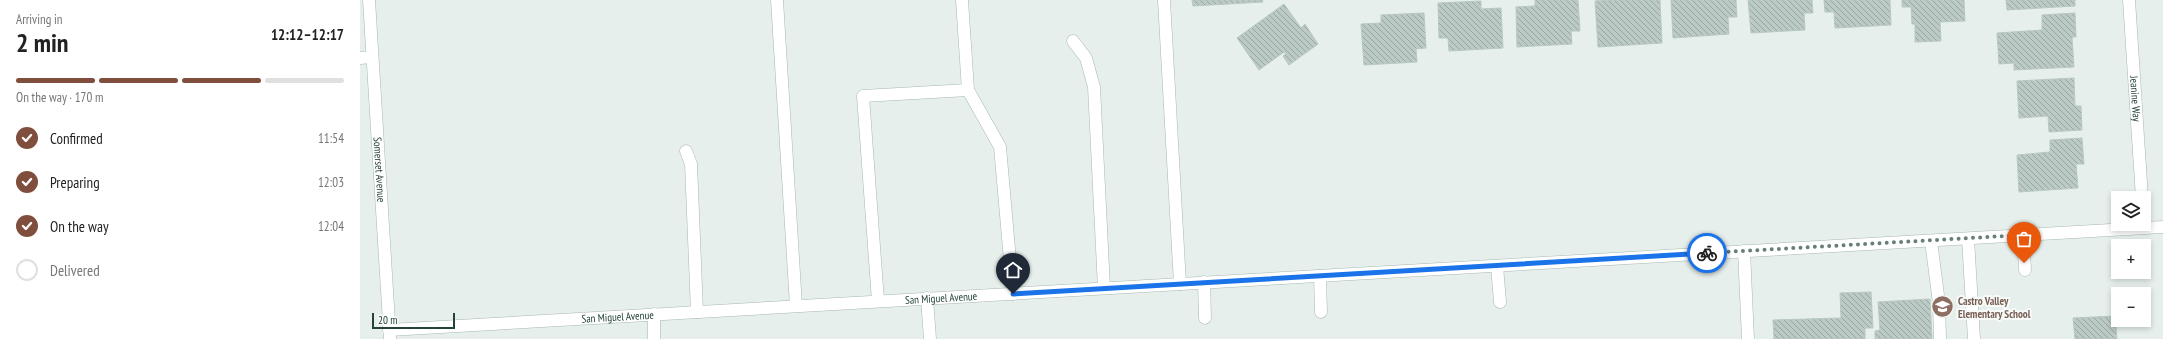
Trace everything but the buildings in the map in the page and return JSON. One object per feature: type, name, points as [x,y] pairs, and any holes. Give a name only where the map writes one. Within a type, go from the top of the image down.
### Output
[{"type":"street","name":"Somerset Avenue","points":[[369,0],[390,334]]},
{"type":"street","points":[[777,0],[796,306]]},
{"type":"street","points":[[962,0],[968,90],[1000,147],[1013,294]]},
{"type":"street","points":[[1164,0],[1180,284]]},
{"type":"street","name":"Jeanine Way","points":[[2129,0],[2142,191]]},
{"type":"street","points":[[1073,41],[1086,58],[1094,87],[1104,288]]},
{"type":"street","points":[[360,58],[372,57]]},
{"type":"street","points":[[878,301],[863,96],[968,90]]},
{"type":"street","points":[[686,151],[691,164],[697,312]]},
{"type":"street","name":"San Miguel Avenue","points":[[2151,226],[2163,227]]},
{"type":"street","name":"San Miguel Avenue","points":[[390,334],[654,314],[1968,239],[2111,228]]},
{"type":"street","points":[[2023,235],[2025,270]]},
{"type":"street","points":[[1968,239],[1974,339]]},
{"type":"street","points":[[1931,241],[1938,303],[1940,339]]},
{"type":"street","points":[[1744,251],[1748,339]]},
{"type":"street","points":[[1497,266],[1500,302]]},
{"type":"street","points":[[1320,276],[1321,312]]},
{"type":"street","points":[[1204,282],[1205,318]]},
{"type":"street","points":[[927,298],[930,339]]},
{"type":"street","points":[[654,314],[654,339]]},
{"type":"way so far","points":[[1707,253],[2023,235],[2024,263]]},
{"type":"place","name":"Castro Valley Elementary School","points":[[1943,307]]},
{"type":"route","points":[[1013,294],[1707,253]]}]
